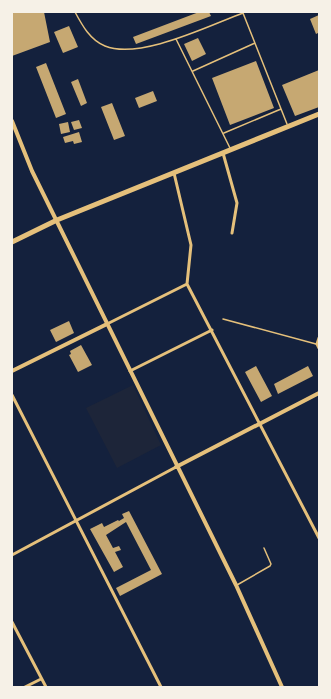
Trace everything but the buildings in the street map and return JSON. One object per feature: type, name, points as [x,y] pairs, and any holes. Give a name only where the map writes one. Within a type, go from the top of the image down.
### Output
[{"type":"main road","points":[[12,242],[57,220],[319,114]]},
{"type":"street","points":[[12,121],[32,171],[176,467],[236,585],[282,687]]},
{"type":"street","points":[[223,153],[237,203],[232,233]]},
{"type":"street","points":[[174,173],[191,245],[187,284],[319,538]]},
{"type":"street","points":[[12,371],[187,284]]},
{"type":"street","points":[[130,371],[212,330]]},
{"type":"street","points":[[318,346],[319,338]]},
{"type":"street","points":[[12,555],[75,520],[319,393]]},
{"type":"street","points":[[12,395],[161,687]]},
{"type":"street","points":[[12,622],[46,687]]},
{"type":"street","points":[[25,687],[41,679]]},
{"type":"lane","points":[[75,12],[82,25],[92,38],[104,45],[117,49],[147,46],[176,39],[243,12],[288,126]]},
{"type":"lane","points":[[176,39],[230,150]]},
{"type":"lane","points":[[192,71],[255,43]]},
{"type":"lane","points":[[223,133],[281,109]]},
{"type":"lane","points":[[223,319],[318,346]]},
{"type":"lane","points":[[236,585],[270,566],[271,564],[264,548]]},
{"type":"shaded area","points":[[133,385],[161,445],[117,468],[86,408]]}]
